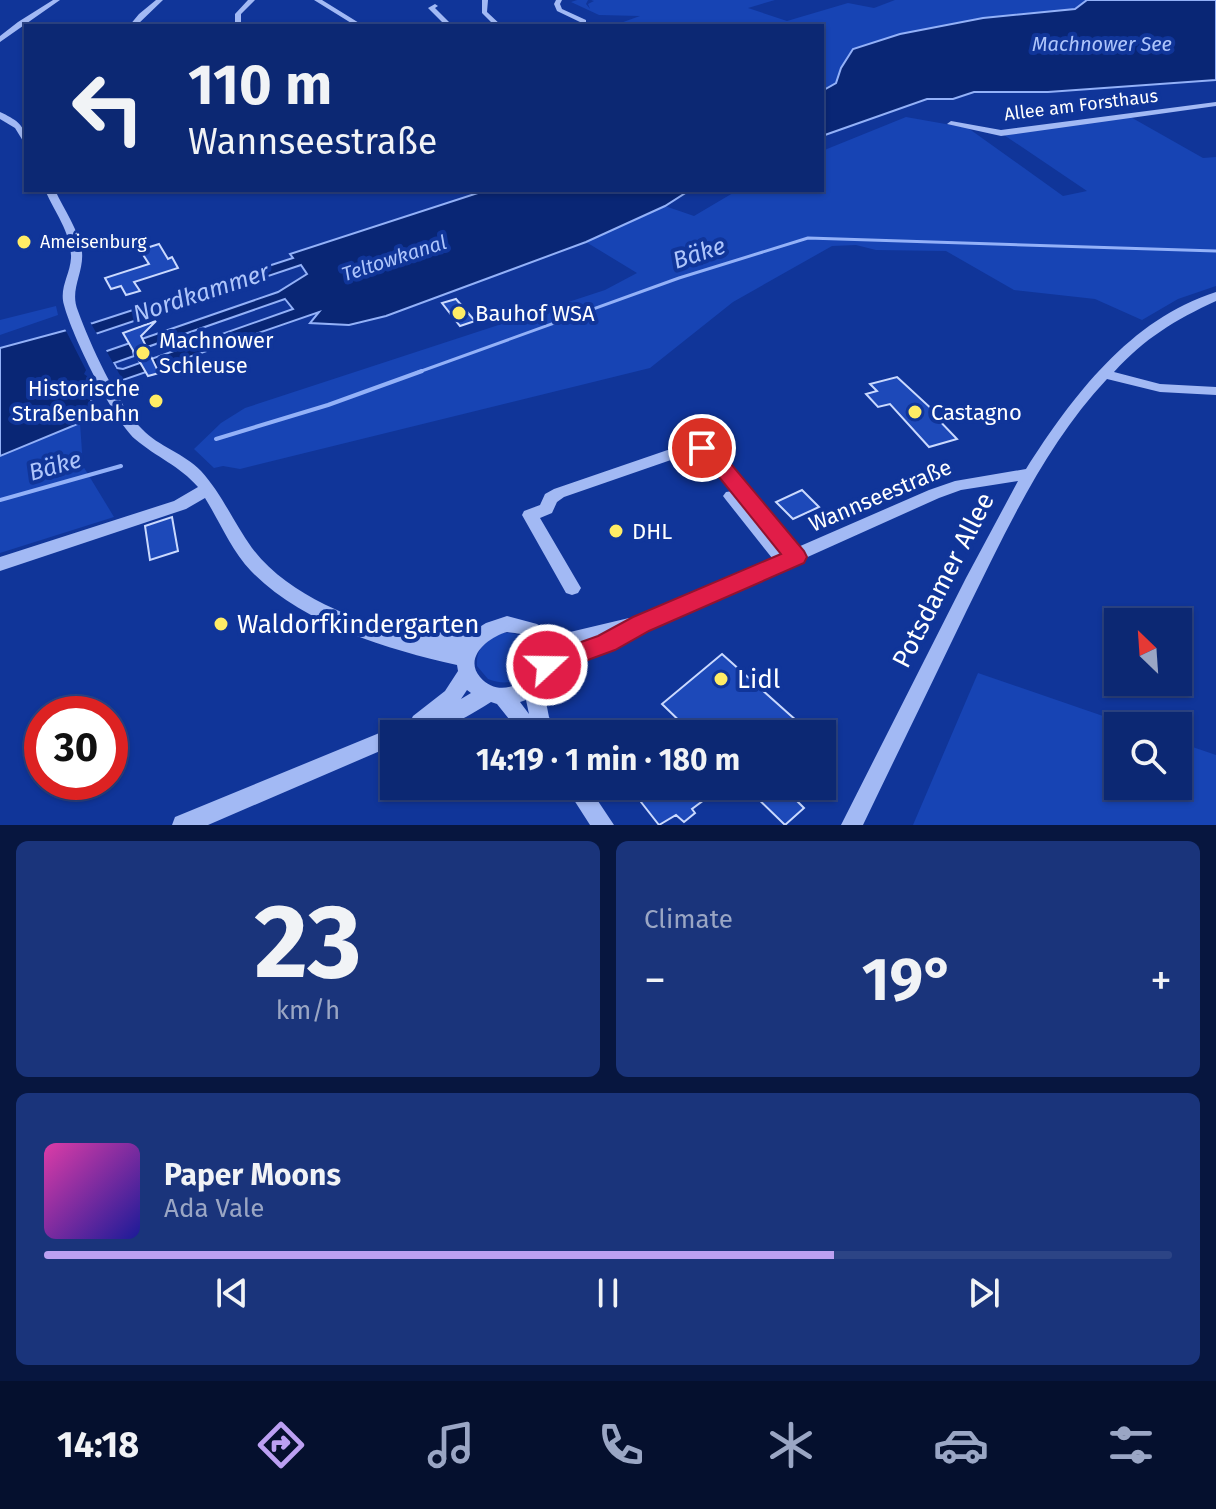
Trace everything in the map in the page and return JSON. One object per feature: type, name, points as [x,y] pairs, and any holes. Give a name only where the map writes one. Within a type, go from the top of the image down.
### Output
[{"type":"street","points":[[0,40],[57,0]]},
{"type":"street","points":[[134,24],[160,0]]},
{"type":"street","points":[[238,24],[238,14],[252,0]]},
{"type":"street","points":[[317,0],[358,24]]},
{"type":"street","points":[[485,0],[484,12],[497,24]]},
{"type":"street","points":[[559,0],[559,10],[584,21],[581,24]]},
{"type":"street","points":[[435,6],[431,8],[448,24]]},
{"type":"street","points":[[0,30],[12,29]]},
{"type":"street","name":"Allee am Forsthaus","points":[[951,124],[1001,133],[1216,104]]},
{"type":"street","points":[[0,115],[18,126],[24,136]]},
{"type":"street","points":[[51,192],[76,251],[67,293],[75,321],[138,434],[186,465],[207,489],[256,565],[277,583],[335,618],[466,666],[479,688],[496,694],[520,720]]},
{"type":"street","name":"Potsdamer Allee","points":[[852,825],[995,537],[1030,474],[1080,403],[1152,327],[1181,309],[1216,296]]},
{"type":"street","points":[[1106,374],[1160,388],[1216,391]]},
{"type":"street","name":"Wannseestraße","points":[[572,588],[530,515],[546,509],[551,498],[559,493],[693,447],[702,448],[714,457],[791,560]]},
{"type":"street","name":"Wannseestraße","points":[[547,665],[606,643],[641,624],[934,494],[960,485],[1030,474]]},
{"type":"street","points":[[0,564],[180,505],[207,489]]},
{"type":"street","points":[[731,496],[791,560]]},
{"type":"street","points":[[403,641],[476,639],[495,626],[507,624],[529,628],[544,642],[548,653],[547,665],[533,686],[496,694],[438,720]]},
{"type":"street","name":"Wannseestraße","points":[[544,642],[570,640],[641,624]]},
{"type":"street","points":[[418,720],[452,697],[476,639]]},
{"type":"street","points":[[533,686],[541,720]]},
{"type":"street","points":[[183,825],[380,741]]},
{"type":"street","points":[[585,800],[603,825]]},
{"type":"shaded area","points":[[588,0],[586,4],[590,9],[588,4],[594,1],[591,0],[775,0],[748,8],[787,21],[848,3],[874,8],[895,0],[1087,0],[1075,9],[983,18],[900,34],[853,50],[841,68],[836,83],[824,90],[824,24],[618,24],[640,16],[599,15],[571,2]]},
{"type":"shaded area","points":[[1127,115],[1203,158],[1216,157],[1216,286],[1178,299],[1142,320],[1095,299],[1014,290],[946,251],[832,246],[733,302],[650,368],[240,469],[214,468],[194,449],[221,423],[245,408],[605,290],[637,273],[586,242],[665,206],[694,216],[735,192],[824,192],[824,150],[906,117],[968,128],[1063,196],[1087,191],[1001,133]]},
{"type":"shaded area","points":[[56,306],[58,315],[0,335],[0,320]]},
{"type":"shaded area","points":[[80,423],[83,466],[114,517],[0,553],[0,456]]},
{"type":"shaded area","points":[[502,633],[523,637],[536,653],[531,669],[512,682],[488,679],[477,666],[483,645]]},
{"type":"shaded area","points":[[978,673],[1104,716],[1104,800],[1192,800],[1192,747],[1216,755],[1216,825],[913,825]]},
{"type":"water","name":"Machnower See","points":[[1087,0],[1216,0],[1216,80],[1048,92],[974,92],[953,99],[927,99],[824,135],[824,90],[836,83],[853,49],[900,34],[983,18],[1075,9]]},
{"type":"water","points":[[481,192],[687,192],[665,206],[586,242],[386,316],[349,325],[310,323],[319,312],[88,392],[93,405],[85,410],[80,423],[0,456],[0,348],[93,323],[293,258],[290,254]],"holes":[[[301,265],[307,274],[278,292],[104,352],[95,334]],[[285,299],[293,309],[123,369],[117,368],[114,363],[134,356],[133,352]]]},
{"type":"pier","points":[[89,320],[125,384],[98,393],[91,379],[84,374],[86,370],[64,327]]},
{"type":"building","points":[[159,244],[178,268],[134,282],[140,291],[126,295],[121,286],[111,289],[105,278],[149,264],[140,250]]},
{"type":"building","name":"Bauhof WSA","points":[[456,299],[475,321],[460,326],[442,303]]},
{"type":"building","name":"Machnower Schleuse","points":[[156,321],[141,336],[159,373],[148,376],[123,333]]},
{"type":"building","name":"Castagno","points":[[897,377],[935,412],[932,413],[957,439],[929,447],[890,404],[878,407],[866,394],[877,391],[870,384]]},
{"type":"building","points":[[802,490],[819,507],[793,519],[776,502]]},
{"type":"building","points":[[172,517],[178,551],[150,560],[145,526]]},
{"type":"building","name":"Lidl","points":[[722,654],[796,720],[679,720],[662,704]]},
{"type":"building","points":[[704,800],[692,809],[695,813],[684,822],[676,815],[659,825],[641,802]]},
{"type":"building","points":[[759,800],[796,800],[804,808],[785,825]]},
{"type":"waterway","name":"Bäke","points":[[416,373],[679,278],[808,238],[1216,251]]},
{"type":"waterway","name":"Bäke","points":[[216,439],[328,405],[422,371]]},
{"type":"waterway","name":"Bäke","points":[[0,500],[121,466]]},
{"type":"place","name":"Ameisenburg","points":[[24,242]]},
{"type":"place","name":"Bauhof WSA","points":[[459,313]]},
{"type":"place","name":"Machnower Schleuse","points":[[143,353]]},
{"type":"place","name":"Historische Straßenbahn","points":[[156,401]]},
{"type":"place","name":"Castagno","points":[[915,412]]},
{"type":"place","name":"DHL","points":[[616,531]]},
{"type":"place","name":"Waldorfkindergarten","points":[[221,624]]},
{"type":"place","name":"Lidl","points":[[721,679]]},
{"type":"route","points":[[547,665],[606,643],[641,624],[796,557],[714,457],[702,448]]},
{"type":"water label","name":"Teltowkanal","points":[[394,258]]},
{"type":"water label","name":"Nordkammer","points":[[201,293]]}]
